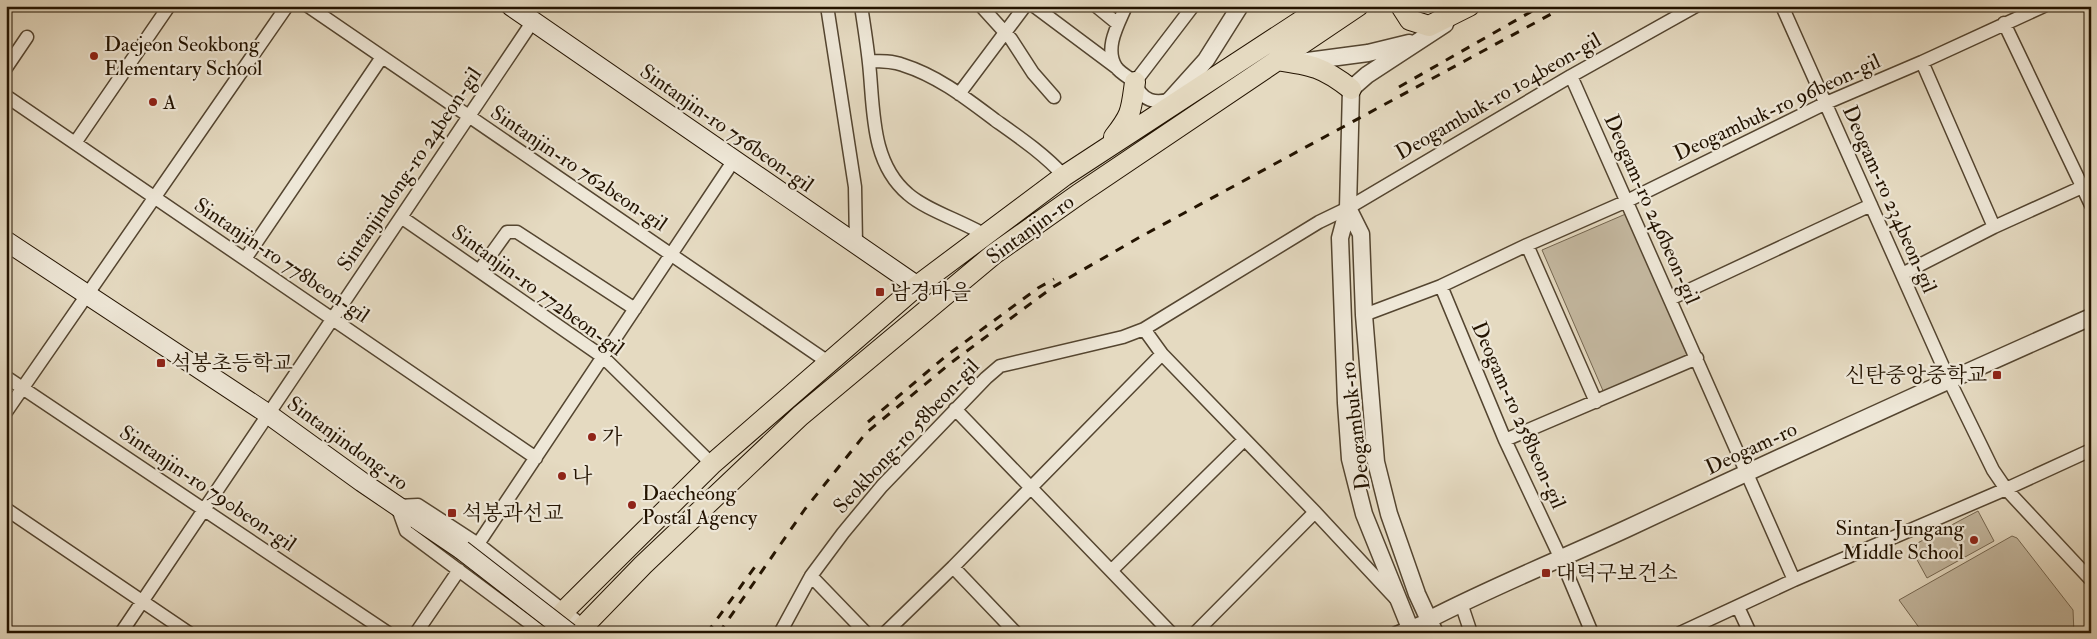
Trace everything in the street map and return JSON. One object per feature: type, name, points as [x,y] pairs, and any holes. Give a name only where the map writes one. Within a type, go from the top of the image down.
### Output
[{"type":"main road","name":"Sintanjin-ro 756beon-gil","points":[[511,6],[917,286]]},
{"type":"main road","name":"Sintanjin-ro","points":[[545,633],[565,610],[712,464],[917,286],[1064,176],[1324,6]]},
{"type":"main road","name":"Sintanjin-ro","points":[[576,630],[800,416],[994,254],[1287,61],[1358,6]]},
{"type":"main road","points":[[1401,6],[1410,20],[1429,26],[1471,6]]},
{"type":"main road","points":[[1287,61],[1309,65],[1331,74],[1351,90]]},
{"type":"main road","points":[[1107,147],[1128,118],[1133,105],[1135,82]]},
{"type":"main road","name":"Sintanjindong-ro","points":[[6,241],[268,414],[397,506],[470,547],[576,630]]},
{"type":"main road","points":[[655,554],[647,554],[644,551],[645,545],[657,532],[665,511]]},
{"type":"street","points":[[75,143],[169,6]]},
{"type":"street","points":[[6,412],[287,6]]},
{"type":"street","name":"Sintanjin-ro 762beon-gil","points":[[308,6],[828,362]]},
{"type":"street","points":[[827,6],[855,187],[856,244]]},
{"type":"street","points":[[861,6],[877,140],[884,161],[895,180],[908,195],[984,235]]},
{"type":"street","points":[[981,6],[1011,39],[1033,74],[1054,97]]},
{"type":"street","points":[[959,94],[1024,6]]},
{"type":"street","points":[[1034,6],[1135,82],[1140,93],[1151,101],[1163,102],[1172,98]]},
{"type":"street","points":[[1096,6],[1118,24]]},
{"type":"street","points":[[1117,68],[1111,53],[1113,38],[1126,6]]},
{"type":"street","points":[[1135,82],[1193,6]]},
{"type":"street","points":[[1144,123],[1172,98],[1206,60],[1240,6]]},
{"type":"street","points":[[1351,90],[1367,75],[1471,6]]},
{"type":"street","name":"Deogambuk-ro 104beon-gil","points":[[1348,208],[1571,76],[1696,6]]},
{"type":"street","name":"Deogam-ro 234beon-gil","points":[[1782,6],[1949,380],[1993,470],[2006,489],[2091,580]]},
{"type":"street","name":"Deogambuk-ro 96beon-gil","points":[[1364,315],[1441,286],[1527,245],[1627,201],[1826,103],[1922,62],[2044,6]]},
{"type":"street","name":"Sintanjindong-ro 24beon-gil","points":[[122,633],[533,21]]},
{"type":"street","points":[[2004,23],[2086,184],[2091,205]]},
{"type":"street","points":[[6,68],[27,37]]},
{"type":"street","points":[[1287,61],[1368,53],[1420,40]]},
{"type":"street","points":[[245,259],[382,57]]},
{"type":"street","points":[[869,61],[903,64],[932,77],[959,94],[1044,156],[1064,176]]},
{"type":"street","points":[[1922,62],[1994,227]]},
{"type":"street","name":"Deogam-ro 246beon-gil","points":[[1571,76],[1748,472],[1794,580]]},
{"type":"street","name":"Deogambuk-ro","points":[[1351,90],[1348,208],[1340,238],[1350,459],[1364,514],[1399,603],[1406,631]]},
{"type":"street","name":"Sintanjin-ro 778beon-gil","points":[[6,96],[536,458]]},
{"type":"street","points":[[576,630],[565,610],[470,547],[536,458],[734,160]]},
{"type":"street","points":[[1902,274],[1994,227],[2086,184]]},
{"type":"street","points":[[1670,299],[1871,205]]},
{"type":"street","name":"Deogambuk-ro","points":[[1348,208],[1361,234],[1364,315],[1376,462],[1389,514],[1417,594],[1432,626]]},
{"type":"street","name":"Seokbong-ro 58beon-gil","points":[[780,633],[811,576],[843,533],[882,486],[955,409],[1000,366],[1123,337],[1144,329],[1319,222],[1348,208]]},
{"type":"street","name":"Sintanjin-ro 772beon-gil","points":[[401,217],[603,357],[712,464]]},
{"type":"street","points":[[479,271],[507,232],[517,232],[635,309]]},
{"type":"street","points":[[1527,245],[1596,402]]},
{"type":"street","name":"Deogam-ro 258beon-gil","points":[[1441,286],[1505,440],[1561,559],[1592,633]]},
{"type":"street","name":"Deogam-ro","points":[[1432,626],[1461,603],[2091,317]]},
{"type":"street","points":[[1144,329],[1162,354],[1315,512],[1399,603]]},
{"type":"street","points":[[885,633],[953,567],[1162,354]]},
{"type":"street","points":[[1505,440],[1697,358]]},
{"type":"street","name":"Sintanjin-ro 790beon-gil","points":[[6,377],[388,633]]},
{"type":"street","points":[[955,409],[1171,633]]},
{"type":"street","points":[[1112,570],[1244,440]]},
{"type":"street","points":[[1680,633],[1794,580],[2006,489],[2091,450]]},
{"type":"street","points":[[397,506],[406,531],[545,633]]},
{"type":"street","points":[[6,509],[189,633]]},
{"type":"street","points":[[1196,633],[1315,512]]},
{"type":"street","points":[[953,567],[1016,633]]},
{"type":"street","points":[[416,633],[459,570]]},
{"type":"street","points":[[811,576],[866,633]]},
{"type":"street","points":[[1461,603],[1472,633]]},
{"type":"street","points":[[1738,607],[1750,633]]},
{"type":"street","points":[[1406,631],[1432,626]]},
{"type":"shaded area","points":[[1628,213],[1691,355],[1604,393],[1542,250]]},
{"type":"shaded area","points":[[1978,511],[1994,541],[1927,578],[1910,547]]},
{"type":"shaded area","points":[[2012,536],[2017,538],[2073,610],[2074,633],[1923,633],[1899,600]]},
{"type":"railway","points":[[1399,87],[1541,6]]},
{"type":"railway","points":[[719,633],[805,509],[866,433],[952,362],[1053,287],[1140,237],[1566,6]]},
{"type":"railway","points":[[868,422],[946,356],[1038,288],[1054,279]]},
{"type":"railway","points":[[707,633],[757,564]]},
{"type":"place","name":"Daejeon Seokbong Elementary School","points":[[94,56]]},
{"type":"place","name":"A","points":[[153,102]]},
{"type":"place","name":"남경마을","points":[[880,292]]},
{"type":"place","name":"석봉초등학교","points":[[161,363]]},
{"type":"place","name":"신탄중앙중학교","points":[[1997,375]]},
{"type":"place","name":"가","points":[[592,437]]},
{"type":"place","name":"나","points":[[562,476]]},
{"type":"place","name":"Daecheong Postal Agency","points":[[632,505]]},
{"type":"place","name":"석봉과선교","points":[[452,513]]},
{"type":"place","name":"Sintan Jungang Middle School","points":[[1974,540]]},
{"type":"place","name":"대덕구보건소","points":[[1546,573]]}]
